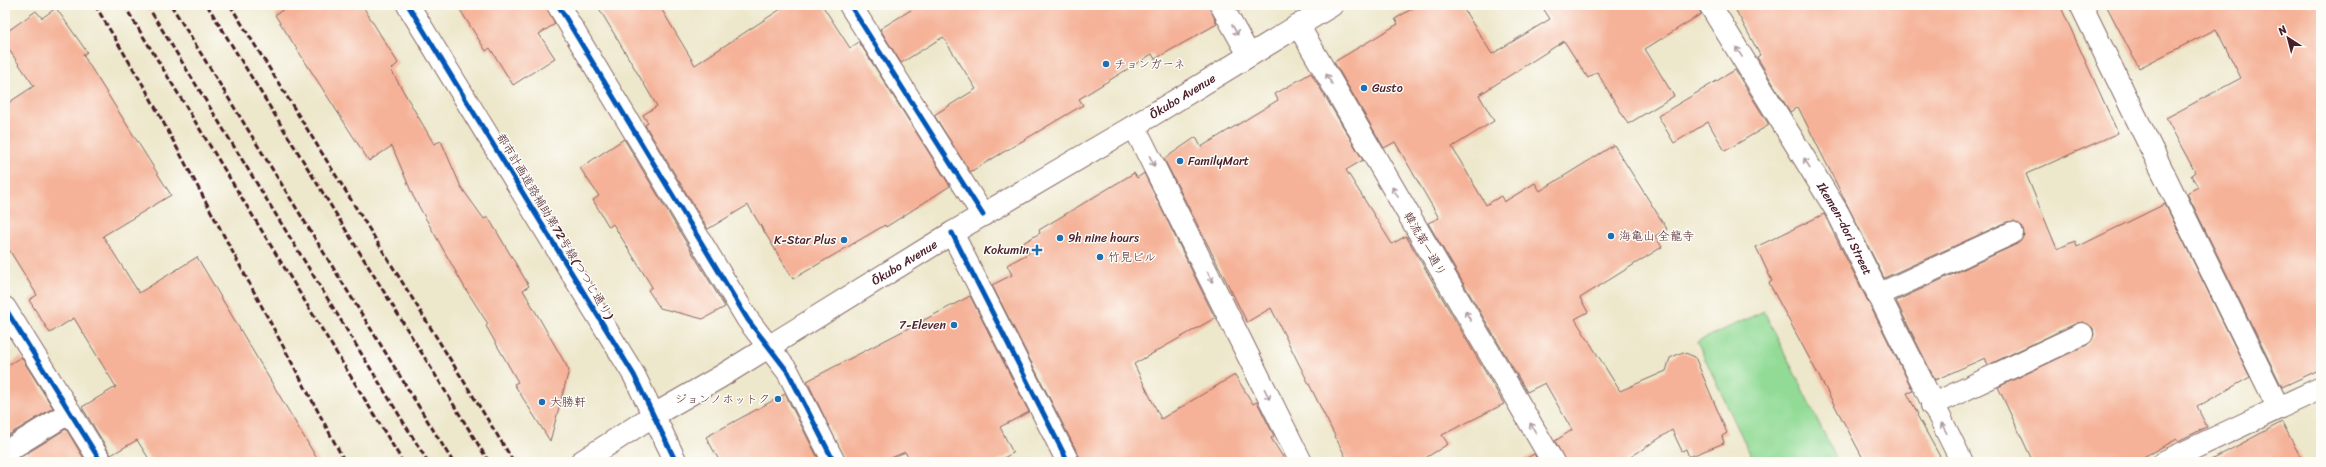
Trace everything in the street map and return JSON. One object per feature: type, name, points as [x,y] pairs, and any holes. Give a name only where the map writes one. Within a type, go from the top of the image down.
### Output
[{"type":"street","name":"都市計画道路補助第72号線(つつじ通り)","points":[[408,5],[634,375],[676,462]]},
{"type":"street","points":[[558,5],[748,320],[788,372],[834,462]]},
{"type":"street","points":[[850,5],[983,215]]},
{"type":"street","points":[[1221,5],[1249,55]]},
{"type":"street","name":"Ōkubo Avenue","points":[[581,462],[952,233],[1134,126],[1332,5]]},
{"type":"street","name":"Ikemen-dori Street","points":[[1710,5],[1838,213],[1932,405],[1962,462]]},
{"type":"street","points":[[2080,5],[2278,407]]},
{"type":"street","name":"韓流第一通り","points":[[1298,26],[1553,462]]},
{"type":"street","points":[[1134,126],[1301,462]]},
{"type":"street","points":[[952,233],[1068,462]]},
{"type":"street","points":[[1878,295],[2012,233]]},
{"type":"street","points":[[5,308],[101,462]]},
{"type":"street","points":[[1932,405],[2082,334]]},
{"type":"street","points":[[2164,462],[2321,388]]},
{"type":"street","points":[[5,452],[70,412]]},
{"type":"green space","points":[[1764,311],[1838,462],[1754,462],[1697,342]]},
{"type":"building","points":[[290,5],[362,5],[398,63],[391,70],[434,144],[441,141],[461,187],[484,219],[488,217],[529,286],[523,290],[569,370],[550,441],[514,384],[518,382],[486,326],[488,324],[465,288],[413,196],[392,146],[369,161],[275,15]]},
{"type":"building","points":[[457,5],[546,5],[555,24],[539,34],[555,58],[513,85],[490,48],[486,51]]},
{"type":"building","points":[[597,5],[659,5],[695,65],[787,5],[822,5],[850,48],[859,42],[950,186],[886,227],[885,225],[793,279],[748,205],[708,229],[645,125],[648,123],[643,115],[657,106]]},
{"type":"building","points":[[919,5],[1209,5],[1217,24],[1155,59],[1152,54],[1079,99],[1083,105],[970,172],[934,115],[976,89],[943,37],[901,63],[880,29]]},
{"type":"building","points":[[1235,5],[1248,5],[1239,11]]},
{"type":"building","points":[[1418,5],[1461,5],[1492,54],[1550,19],[1541,5],[1698,5],[1701,14],[1645,49],[1674,96],[1628,124],[1597,72],[1588,78],[1564,41],[1479,95],[1494,121],[1452,147],[1486,205],[1501,196],[1504,202],[1535,183],[1540,191],[1614,145],[1667,229],[1655,236],[1662,247],[1580,298],[1588,312],[1575,319],[1620,391],[1666,371],[1670,358],[1683,352],[1695,357],[1727,433],[1722,436],[1724,443],[1689,457],[1686,449],[1682,451],[1672,430],[1623,462],[1565,462],[1555,441],[1572,430],[1545,383],[1527,392],[1428,223],[1439,218],[1395,142],[1384,148],[1334,62],[1398,24],[1395,19]]},
{"type":"building","points":[[1733,5],[2060,5],[2118,133],[2026,174],[2057,249],[2075,241],[2077,247],[2165,204],[2250,377],[2197,407],[2207,427],[2178,441],[2177,439],[2134,462],[2033,462],[1998,387],[2087,345],[2094,335],[2093,328],[2083,322],[2077,323],[1988,365],[1985,358],[1935,380],[1896,301],[2017,244],[2024,235],[2023,227],[2014,221],[2007,222],[1884,278],[1798,107],[1790,112],[1757,57],[1760,55]]},
{"type":"building","points":[[2106,5],[2321,5],[2321,369],[2282,387],[2187,193],[2198,187],[2191,175],[2195,172],[2166,118],[2241,78],[2216,29],[2139,68]]},
{"type":"building","points":[[56,8],[87,52],[83,55],[171,195],[103,236],[139,293],[197,257],[319,462],[151,462],[137,440],[111,455],[82,407],[116,387],[74,318],[50,333],[29,300],[37,295],[5,243],[5,105],[34,86],[5,44],[5,33],[36,11],[42,18]]},
{"type":"building","points":[[1735,70],[1769,125],[1725,151],[1708,122],[1674,143],[1658,116]]},
{"type":"building","points":[[1311,73],[1363,160],[1346,170],[1392,244],[1406,236],[1504,404],[1442,435],[1448,444],[1419,462],[1348,462],[1271,308],[1247,322],[1164,159],[1196,137],[1201,147],[1278,100],[1275,94]]},
{"type":"building","points":[[624,139],[725,307],[703,319],[660,308],[648,290],[652,287],[613,224],[609,227],[593,200],[599,196],[580,168]]},
{"type":"building","points":[[1134,173],[1137,178],[1144,173],[1215,318],[1134,364],[1161,419],[1235,375],[1253,404],[1257,402],[1274,436],[1271,438],[1286,462],[1082,462],[992,285],[1012,275],[1007,265],[1029,253],[1023,243],[1040,233],[1039,230]]},
{"type":"building","points":[[1824,214],[1913,391],[1907,393],[1918,414],[1917,415],[1943,462],[1865,462],[1769,283],[1772,281],[1756,247]]},
{"type":"building","points":[[970,296],[1029,412],[1000,427],[1013,453],[996,462],[911,462],[905,452],[882,462],[846,462],[807,381]]},
{"type":"building","points":[[21,357],[53,408],[5,437],[5,367]]},
{"type":"building","points":[[785,394],[820,462],[720,462],[706,437]]},
{"type":"building","points":[[2282,422],[2303,462],[2207,462]]},
{"type":"building","points":[[66,429],[86,462],[13,462]]},
{"type":"building","points":[[1534,454],[1539,462],[1520,462]]},
{"type":"railway","points":[[95,5],[146,90],[345,462]]},
{"type":"railway","points":[[124,5],[403,462]]},
{"type":"railway","points":[[147,5],[428,462]]},
{"type":"railway","points":[[171,5],[453,462]]},
{"type":"railway","points":[[207,5],[489,462]]},
{"type":"railway","points":[[230,5],[514,462]]},
{"type":"cycle path","points":[[408,5],[634,375],[676,462]]},
{"type":"cycle path","points":[[558,5],[748,320],[788,372],[834,462]]},
{"type":"cycle path","points":[[850,5],[983,215]]},
{"type":"cycle path","points":[[952,233],[1068,462]]},
{"type":"cycle path","points":[[5,308],[101,462]]},
{"type":"place","name":"チョンガーネ","points":[[1106,64]]},
{"type":"place","name":"Gusto","points":[[1364,88]]},
{"type":"place","name":"FamilyMart","points":[[1180,161]]},
{"type":"place","name":"海亀山 全龍寺","points":[[1611,236]]},
{"type":"place","name":"9h nine hours","points":[[1060,238]]},
{"type":"place","name":"K-Star Plus","points":[[844,240]]},
{"type":"place","name":"Kokumin","points":[[1037,250]]},
{"type":"place","name":"竹見ビル","points":[[1100,257]]},
{"type":"place","name":"7-Eleven","points":[[954,325]]},
{"type":"place","name":"ジョンノホットク","points":[[778,399]]},
{"type":"place","name":"大勝軒","points":[[542,402]]}]
